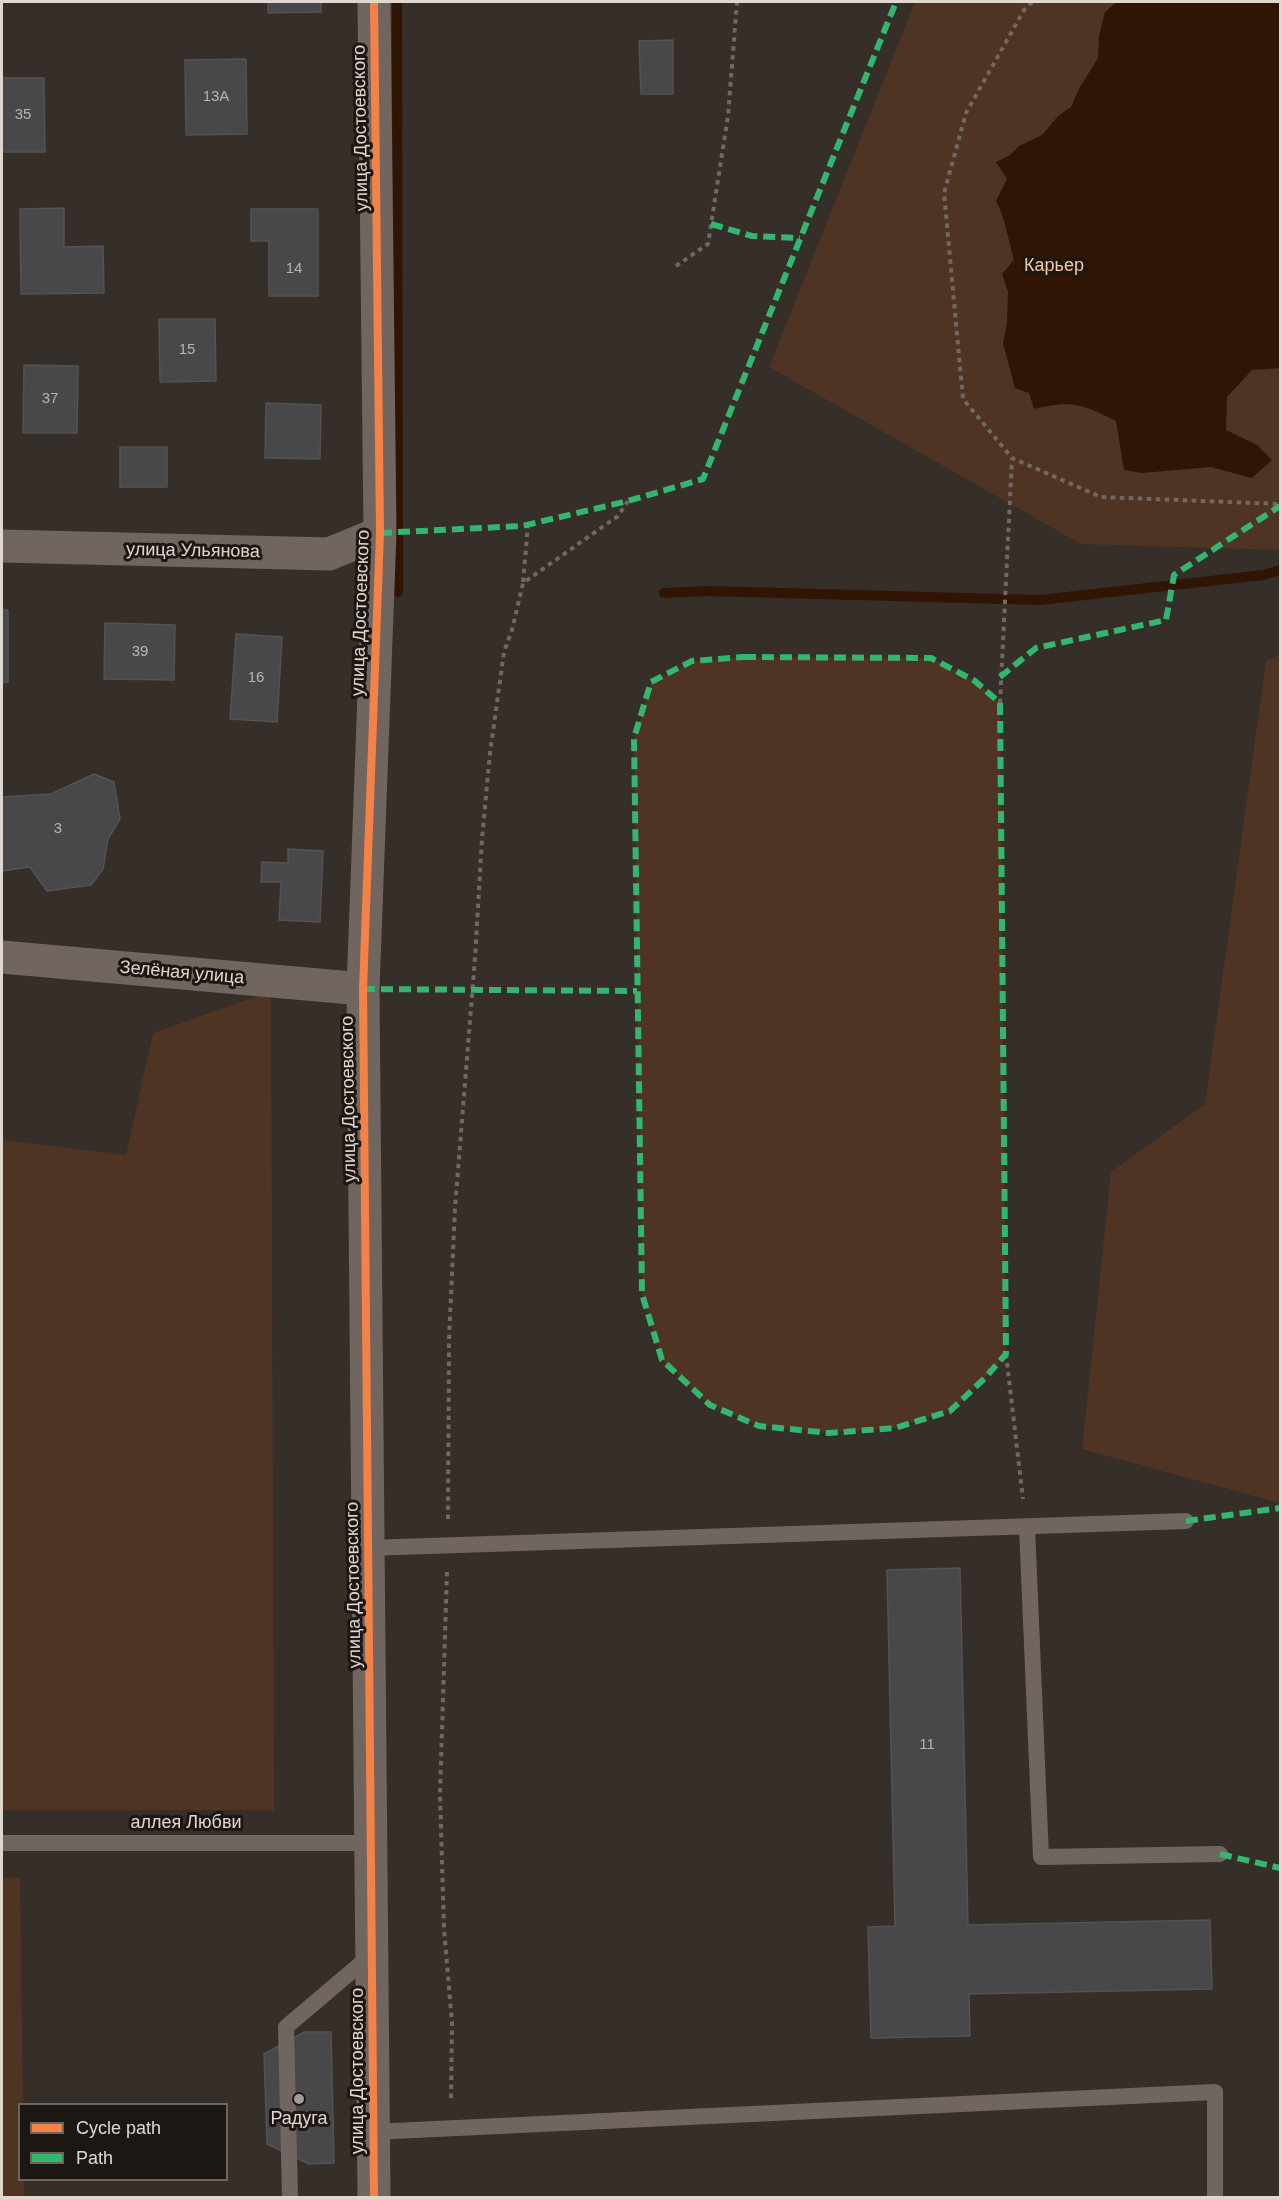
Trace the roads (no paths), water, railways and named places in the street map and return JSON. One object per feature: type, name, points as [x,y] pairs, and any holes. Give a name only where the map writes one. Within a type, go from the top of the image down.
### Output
[{"type":"street","name":"улица Достоевского","points":[[374,2],[380,533],[363,989],[374,2198]]},
{"type":"street","name":"улица Ульянова","points":[[2,546],[328,554],[380,533]]},
{"type":"street","name":"Зелёная улица","points":[[2,957],[363,989]]},
{"type":"lane","points":[[368,1548],[1186,1521]]},
{"type":"lane","points":[[1027,1527],[1041,1857],[1220,1854]]},
{"type":"lane","name":"аллея Любви","points":[[2,1843],[371,1843]]},
{"type":"lane","points":[[290,2198],[286,2027],[372,1955]]},
{"type":"lane","points":[[373,2132],[1215,2092],[1215,2198]]},
{"type":"waterway","points":[[397,2],[398,592]]},
{"type":"waterway","points":[[664,593],[708,591],[1040,600],[1263,575],[1280,570]]},
{"type":"place","name":"Радуга","points":[[299,2099]]},
{"type":"park label","name":"Карьер","points":[[1054,266]]}]
